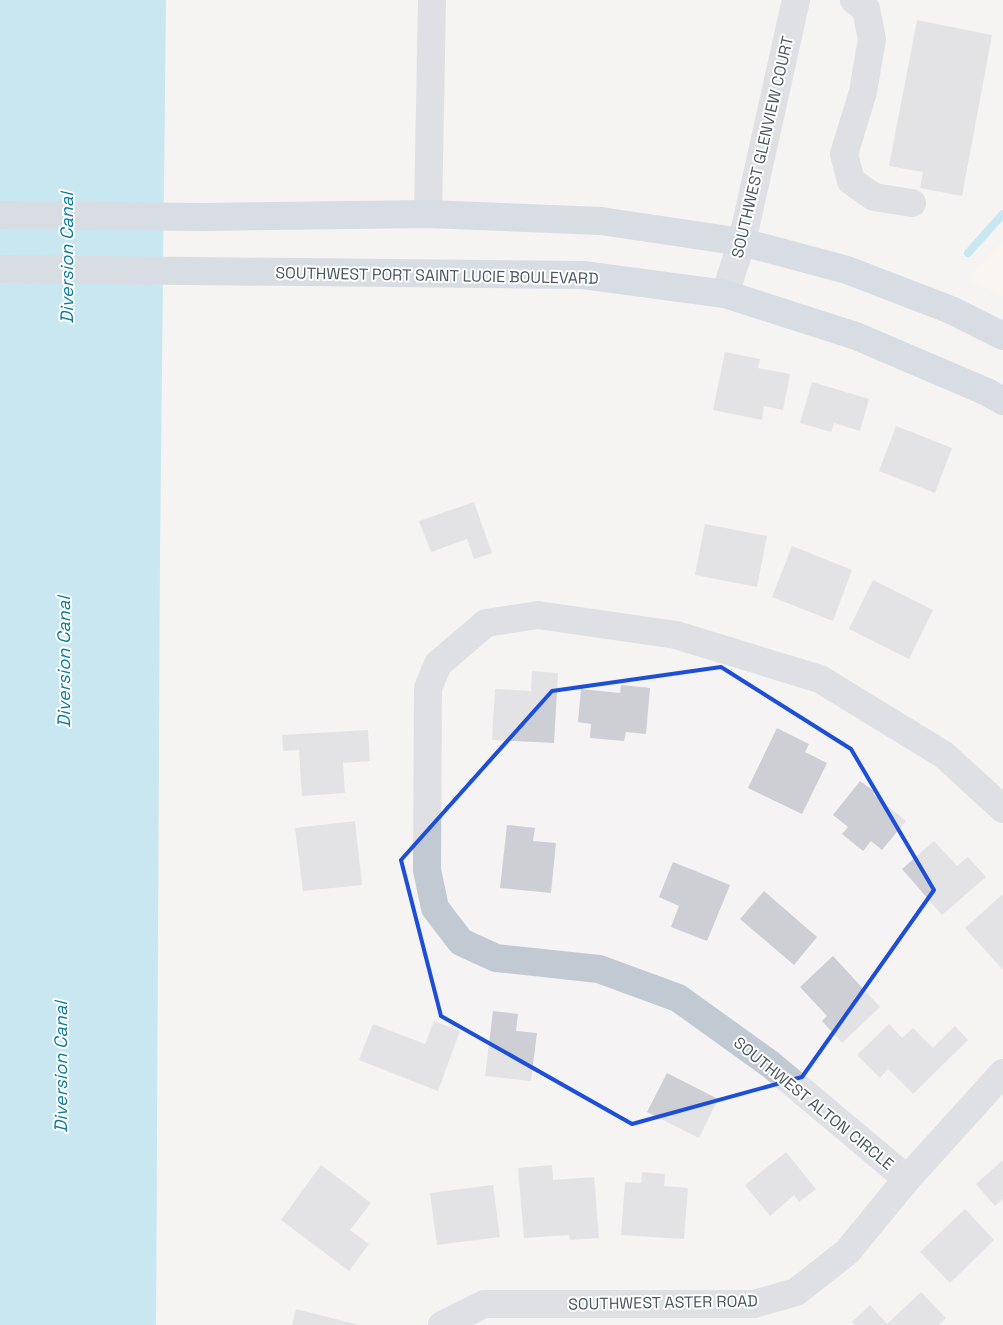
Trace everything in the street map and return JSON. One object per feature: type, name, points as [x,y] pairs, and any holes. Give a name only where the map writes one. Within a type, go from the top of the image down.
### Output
[{"type":"main road","points":[[0,215],[205,217],[428,214],[601,221],[742,242],[847,270],[951,310],[1003,336]]},
{"type":"main road","name":"SOUTHWEST PORT SAINT LUCIE BOULEVARD","points":[[0,269],[583,275],[725,294],[856,336],[1003,400]]},
{"type":"street","points":[[428,214],[432,0]]},
{"type":"street","name":"SOUTHWEST GLENVIEW COURT","points":[[725,294],[742,242],[796,0]]},
{"type":"street","points":[[854,0],[866,9],[872,39],[862,92],[844,154],[851,181],[874,197],[912,203]]},
{"type":"street","name":"SOUTHWEST ALTON CIRCLE","points":[[907,1179],[770,1064],[678,998],[599,970],[496,958],[461,942],[435,908],[427,870],[428,688],[438,664],[486,622],[538,615],[676,635],[820,679],[944,754],[1003,809]]},
{"type":"street","name":"SOUTHWEST ASTER ROAD","points":[[442,1325],[484,1304],[754,1304],[796,1292],[847,1252],[907,1179],[1003,1073]]},
{"type":"highlighted area","points":[[721,667],[851,749],[934,890],[802,1077],[632,1124],[441,1016],[401,860],[552,691]]},
{"type":"shaded area","points":[[1003,241],[1003,296],[968,279]]},
{"type":"water","name":"Diversion Canal","points":[[0,0],[166,0],[160,552],[156,1325],[0,1325]]},
{"type":"building","points":[[917,20],[992,35],[962,196],[920,188],[923,172],[889,166]]},
{"type":"building","points":[[725,352],[760,359],[758,368],[790,374],[783,410],[764,406],[762,420],[713,410]]},
{"type":"building","points":[[812,382],[869,399],[860,431],[834,423],[831,432],[800,423]]},
{"type":"building","points":[[896,426],[952,448],[935,493],[879,471]]},
{"type":"building","points":[[474,502],[492,553],[474,559],[467,539],[431,552],[419,521]]},
{"type":"building","points":[[705,524],[767,536],[757,587],[695,575]]},
{"type":"building","points":[[792,546],[852,570],[833,621],[772,597]]},
{"type":"building","points":[[873,580],[933,610],[909,659],[849,629]]},
{"type":"building","points":[[532,671],[558,673],[554,743],[492,740],[495,689],[531,691]]},
{"type":"building","points":[[621,685],[650,688],[646,734],[626,732],[624,741],[590,738],[591,724],[578,722],[581,689],[620,693]]},
{"type":"building","points":[[777,728],[809,744],[805,752],[827,763],[802,814],[748,788]]},
{"type":"building","points":[[368,730],[370,761],[343,763],[345,793],[302,796],[299,750],[283,751],[282,735]]},
{"type":"building","points":[[860,781],[875,792],[873,794],[906,821],[882,850],[871,841],[863,851],[842,834],[848,827],[833,815]]},
{"type":"building","points":[[355,821],[362,885],[303,891],[295,828]]},
{"type":"building","points":[[507,825],[535,828],[533,841],[556,843],[551,893],[500,888]]},
{"type":"building","points":[[934,841],[957,866],[968,857],[986,877],[942,915],[902,869]]},
{"type":"building","points":[[673,862],[730,885],[707,941],[671,927],[679,906],[659,897]]},
{"type":"building","points":[[764,891],[817,937],[794,965],[740,919]]},
{"type":"building","points":[[1003,894],[1003,970],[965,928]]},
{"type":"building","points":[[833,956],[880,1007],[842,1043],[822,1021],[827,1016],[800,987]]},
{"type":"building","points":[[493,1011],[518,1014],[516,1031],[537,1033],[531,1081],[485,1076]]},
{"type":"building","points":[[434,1021],[460,1031],[438,1091],[359,1060],[373,1024],[425,1044]]},
{"type":"building","points":[[889,1024],[902,1038],[913,1028],[933,1048],[955,1026],[968,1040],[913,1094],[888,1069],[880,1078],[857,1055]]},
{"type":"building","points":[[667,1073],[718,1099],[699,1138],[647,1112]]},
{"type":"building","points":[[786,1152],[816,1189],[799,1202],[794,1195],[770,1216],[745,1185]]},
{"type":"building","points":[[1003,1160],[1003,1199],[995,1206],[976,1184]]},
{"type":"building","points":[[321,1165],[371,1203],[350,1230],[369,1244],[349,1271],[281,1220]]},
{"type":"building","points":[[552,1165],[553,1180],[594,1177],[599,1238],[570,1240],[569,1235],[524,1238],[518,1168]]},
{"type":"building","points":[[642,1172],[665,1174],[664,1186],[688,1188],[684,1239],[621,1235],[625,1182],[641,1183]]},
{"type":"building","points":[[493,1185],[500,1237],[437,1245],[430,1193]]},
{"type":"building","points":[[965,1209],[994,1240],[950,1283],[920,1252]]},
{"type":"building","points":[[921,1292],[946,1318],[939,1325],[855,1325],[852,1322],[870,1305],[887,1324]]},
{"type":"building","points":[[296,1309],[355,1324],[355,1325],[292,1325]]},
{"type":"waterway","points":[[968,253],[1003,214]]}]
